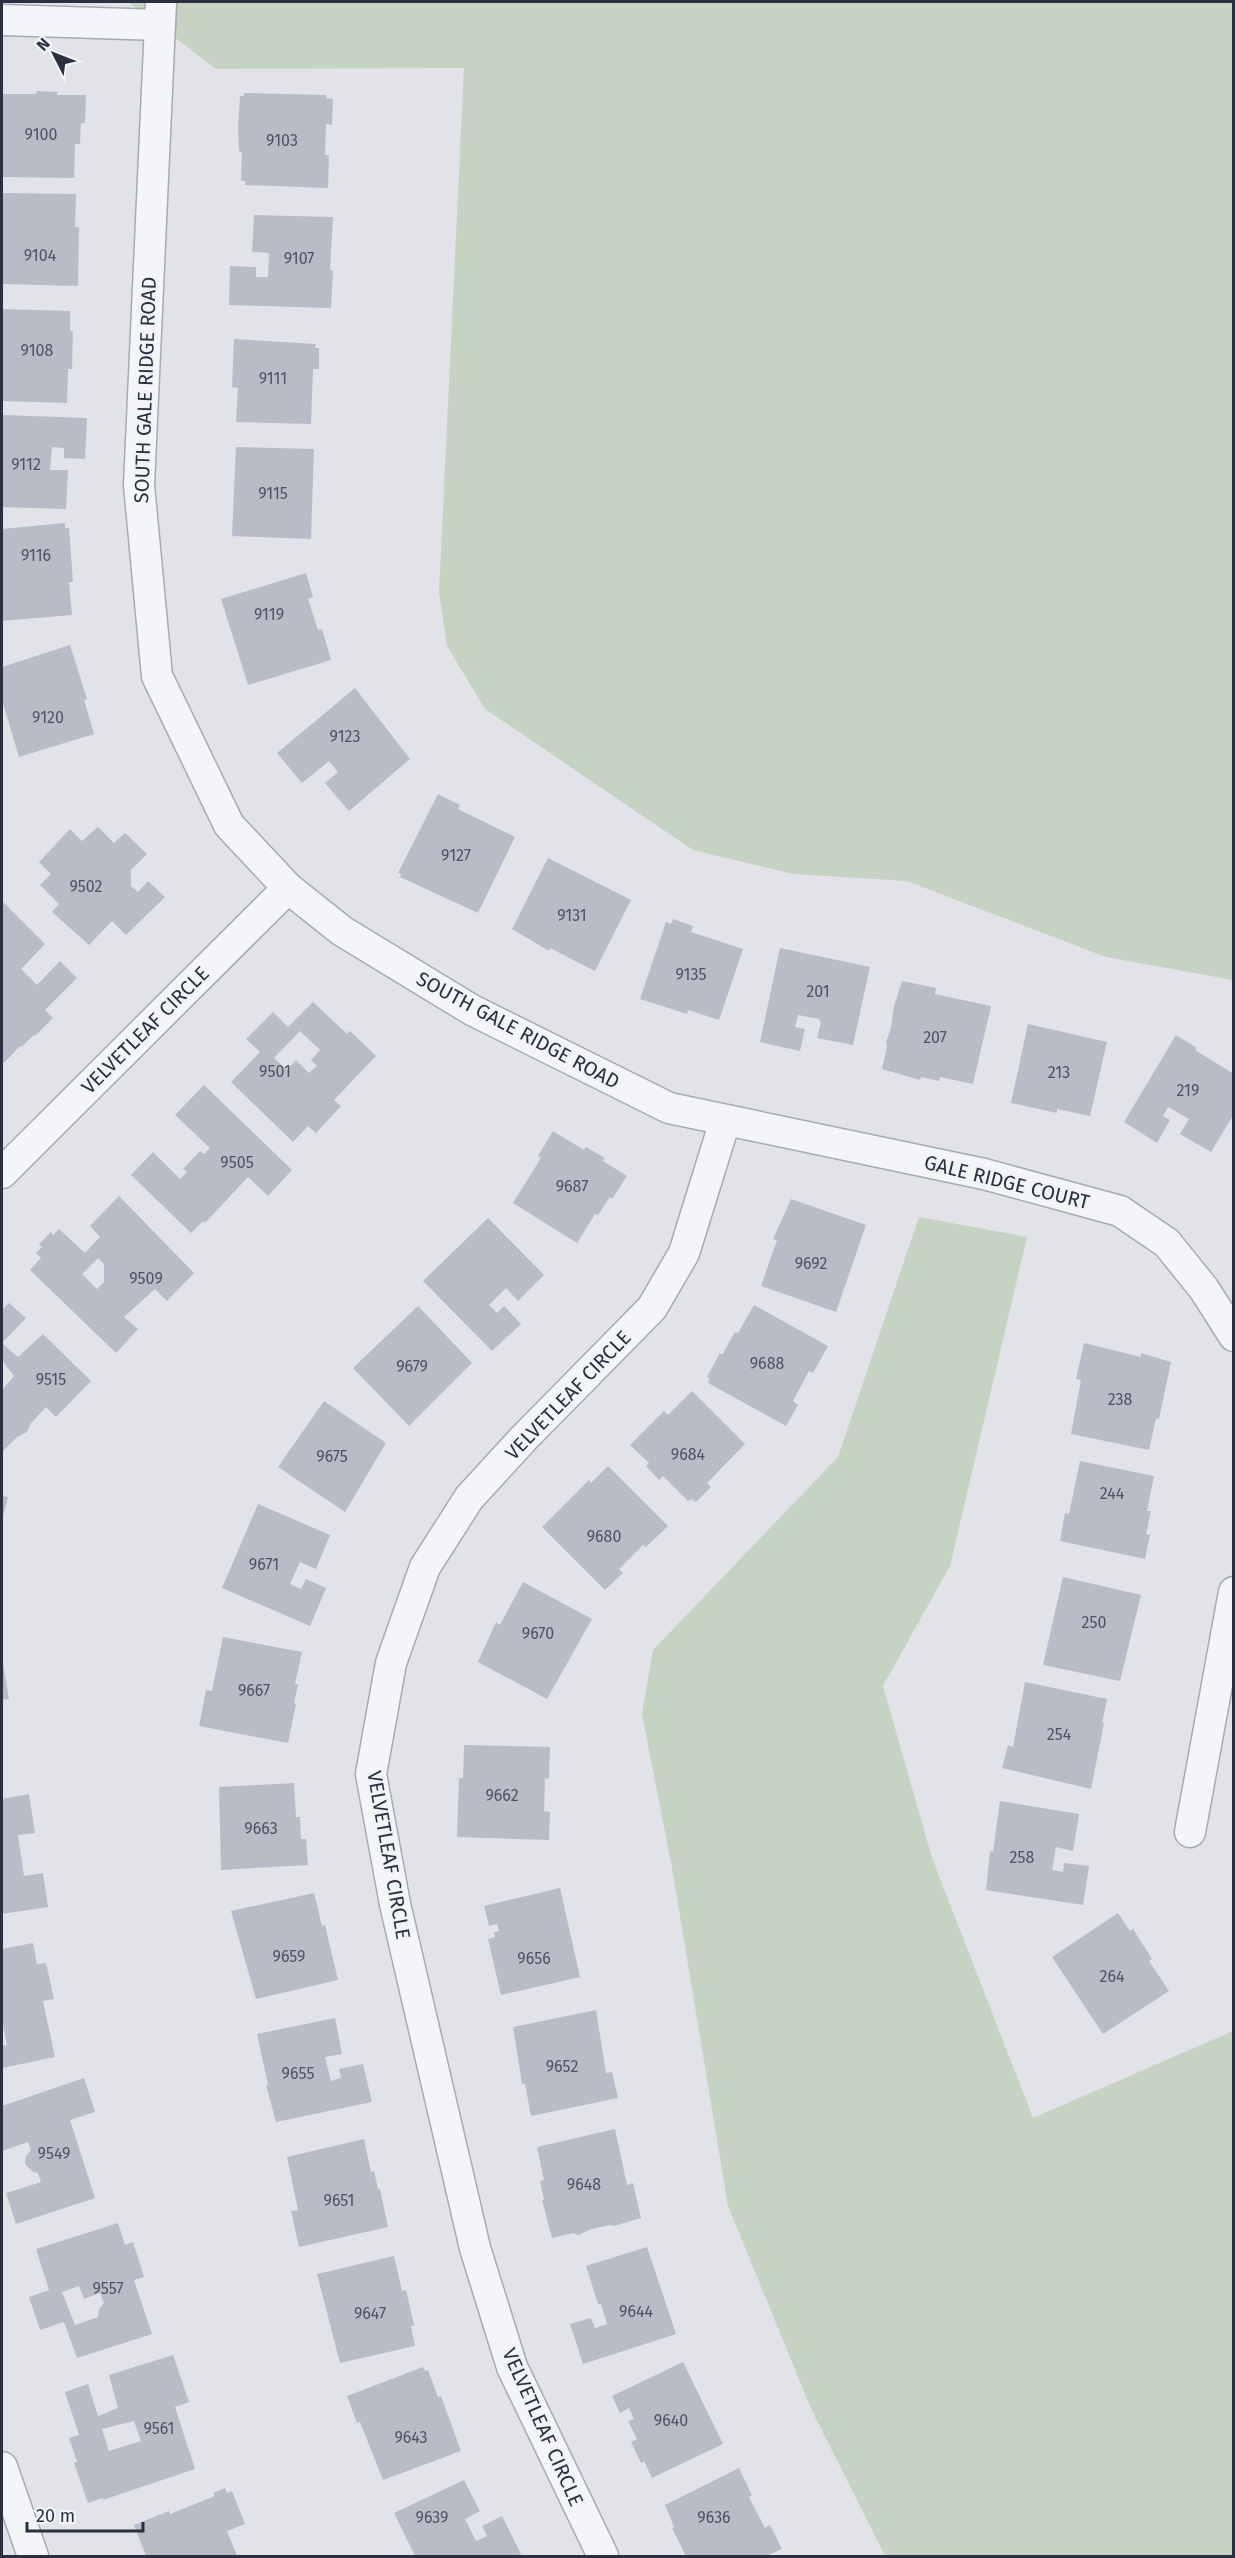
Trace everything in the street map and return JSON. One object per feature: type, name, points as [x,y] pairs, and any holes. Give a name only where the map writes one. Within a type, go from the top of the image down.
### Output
[{"type":"street","points":[[2,20],[160,13]]},
{"type":"street","name":"SOUTH GALE RIDGE ROAD","points":[[160,13],[139,485],[157,676],[230,825],[288,888],[342,931],[472,1010],[669,1108],[725,1121]]},
{"type":"street","name":"VELVETLEAF CIRCLE","points":[[2,1173],[288,888]]},
{"type":"street","name":"VELVETLEAF CIRCLE","points":[[603,2556],[512,2367],[475,2248],[395,1904],[371,1774],[391,1663],[425,1567],[469,1498],[524,1438],[652,1308],[684,1253],[725,1121]]},
{"type":"street","name":"GALE RIDGE COURT","points":[[725,1121],[984,1174],[1120,1210],[1167,1243],[1204,1289],[1233,1336]]},
{"type":"street","points":[[1190,1832],[1233,1592]]},
{"type":"street","points":[[2,2467],[33,2556]]},
{"type":"green space","points":[[128,2],[1233,2],[1233,980],[1106,957],[907,881],[793,874],[693,850],[485,709],[447,646],[439,593],[464,68],[216,69]]},
{"type":"green space","points":[[919,1217],[1027,1237],[950,1566],[883,1686],[932,1858],[1033,2118],[1233,2031],[1233,2556],[885,2556],[812,2411],[728,2206],[672,1868],[642,1714],[653,1650],[838,1457]]},
{"type":"building","points":[[37,91],[58,92],[57,95],[86,95],[85,123],[81,123],[80,144],[75,144],[74,178],[2,177],[2,94],[36,94]]},
{"type":"building","points":[[244,93],[326,95],[326,98],[333,99],[332,125],[326,124],[325,155],[329,155],[328,188],[245,185],[245,181],[241,181],[242,152],[239,151],[238,128],[240,96],[244,96]]},
{"type":"building","points":[[2,193],[76,194],[75,227],[79,227],[78,286],[2,284]]},
{"type":"building","points":[[254,215],[333,217],[330,270],[333,271],[331,308],[229,305],[230,266],[256,267],[256,277],[268,277],[269,253],[252,252]]},
{"type":"building","points":[[2,309],[70,311],[70,331],[73,331],[72,369],[68,369],[67,403],[2,401]]},
{"type":"building","points":[[234,339],[316,344],[315,348],[319,348],[319,369],[313,369],[311,424],[236,422],[238,388],[232,387]]},
{"type":"building","points":[[2,415],[87,418],[85,459],[64,458],[64,448],[52,447],[50,470],[68,470],[66,509],[2,507]]},
{"type":"building","points":[[236,447],[314,449],[311,539],[232,536]]},
{"type":"building","points":[[65,523],[65,528],[69,528],[73,582],[69,582],[72,615],[2,621],[2,529]]},
{"type":"building","points":[[306,573],[313,597],[308,599],[318,630],[322,629],[331,660],[248,685],[221,599]]},
{"type":"building","points":[[70,645],[87,699],[84,700],[94,734],[19,757],[2,700],[2,667]]},
{"type":"building","points":[[355,688],[410,759],[349,811],[325,783],[338,772],[329,761],[302,783],[277,753]]},
{"type":"building","points":[[438,794],[460,805],[458,809],[515,837],[478,913],[400,877],[401,874],[398,873]]},
{"type":"building","points":[[98,827],[114,843],[125,833],[147,854],[131,870],[131,886],[138,892],[148,881],[165,897],[126,935],[112,921],[89,945],[52,912],[59,904],[40,885],[51,874],[39,862],[70,829],[82,841]]},
{"type":"building","points":[[548,858],[631,900],[595,971],[550,948],[549,951],[512,929]]},
{"type":"building","points":[[2,901],[45,944],[21,969],[37,985],[60,961],[77,978],[45,1010],[53,1018],[4,1063],[2,1061]]},
{"type":"building","points":[[673,919],[693,926],[691,932],[743,949],[719,1020],[688,1010],[687,1014],[640,999],[666,922],[671,924]]},
{"type":"building","points":[[780,948],[870,967],[853,1045],[817,1038],[821,1022],[819,1019],[798,1015],[795,1027],[805,1029],[800,1051],[760,1042]]},
{"type":"building","points":[[902,981],[936,988],[935,994],[991,1006],[973,1084],[940,1077],[939,1081],[921,1077],[920,1080],[882,1069],[894,1006]]},
{"type":"building","points":[[313,1002],[347,1034],[350,1031],[376,1056],[334,1100],[341,1106],[316,1133],[308,1126],[293,1142],[231,1082],[260,1052],[246,1039],[273,1012],[288,1027]],"holes":[[[300,1031],[320,1050],[311,1060],[317,1066],[309,1073],[296,1060],[287,1070],[274,1058]]]},
{"type":"building","points":[[1028,1024],[1107,1042],[1090,1116],[1057,1109],[1057,1113],[1011,1103]]},
{"type":"building","points":[[1176,1035],[1197,1048],[1195,1050],[1234,1074],[1234,1114],[1211,1152],[1180,1134],[1189,1119],[1168,1107],[1163,1116],[1170,1120],[1157,1143],[1124,1122]]},
{"type":"building","points":[[204,1085],[292,1170],[268,1196],[248,1177],[205,1223],[203,1221],[191,1233],[131,1175],[153,1152],[180,1179],[187,1172],[183,1169],[200,1151],[204,1154],[210,1148],[175,1115]]},
{"type":"building","points":[[553,1131],[584,1150],[586,1147],[605,1158],[603,1161],[627,1176],[612,1199],[610,1197],[598,1215],[595,1214],[577,1243],[513,1203],[541,1158],[538,1156]]},
{"type":"building","points":[[119,1196],[194,1273],[167,1301],[155,1289],[124,1317],[138,1329],[116,1353],[30,1270],[41,1258],[36,1253],[42,1247],[39,1244],[51,1232],[53,1235],[59,1229],[85,1253],[100,1237],[90,1226]],"holes":[[[98,1258],[104,1264],[104,1282],[97,1289],[82,1274]]]},
{"type":"building","points":[[791,1199],[866,1225],[836,1312],[761,1286],[777,1240],[773,1239]]},
{"type":"building","points":[[488,1218],[544,1275],[518,1301],[506,1288],[489,1305],[497,1313],[504,1306],[521,1324],[492,1351],[423,1281]]},
{"type":"building","points":[[9,1303],[26,1318],[2,1343],[2,1310]]},
{"type":"building","points":[[754,1305],[828,1346],[813,1373],[809,1371],[793,1401],[798,1405],[786,1426],[708,1383],[710,1379],[707,1377],[720,1353],[722,1355],[735,1332],[738,1333]]},
{"type":"building","points":[[418,1306],[472,1363],[409,1426],[353,1368]]},
{"type":"building","points":[[43,1334],[91,1381],[56,1417],[46,1407],[31,1423],[27,1432],[17,1437],[2,1452],[2,1390],[14,1376],[2,1360],[2,1343],[18,1357]]},
{"type":"building","points":[[1084,1343],[1141,1357],[1141,1353],[1171,1362],[1159,1419],[1156,1418],[1149,1450],[1071,1434],[1081,1380],[1076,1379]]},
{"type":"building","points":[[692,1391],[745,1444],[707,1483],[711,1487],[696,1502],[691,1499],[688,1501],[663,1476],[659,1480],[646,1466],[649,1463],[630,1445],[664,1411],[668,1415]]},
{"type":"building","points":[[324,1401],[386,1443],[345,1512],[278,1467]]},
{"type":"building","points":[[1080,1461],[1154,1476],[1147,1511],[1151,1511],[1146,1534],[1150,1535],[1145,1559],[1060,1541],[1065,1513],[1069,1514]]},
{"type":"building","points":[[608,1466],[668,1526],[646,1547],[643,1545],[619,1569],[623,1573],[605,1590],[542,1527],[589,1480],[591,1483]]},
{"type":"building","points":[[2,1496],[8,1497],[2,1521]]},
{"type":"building","points":[[258,1504],[330,1535],[316,1569],[300,1562],[290,1584],[301,1589],[306,1579],[326,1588],[310,1626],[222,1588]]},
{"type":"building","points":[[1063,1577],[1141,1595],[1120,1681],[1043,1665]]},
{"type":"building","points":[[523,1582],[592,1619],[547,1699],[478,1662],[496,1622],[500,1625]]},
{"type":"building","points":[[223,1637],[302,1652],[295,1684],[298,1685],[294,1703],[296,1704],[288,1743],[199,1726],[206,1690],[212,1691]]},
{"type":"building","points":[[2,1658],[9,1699],[2,1700]]},
{"type":"building","points":[[1025,1682],[1107,1699],[1091,1789],[1002,1768],[1008,1745],[1013,1747]]},
{"type":"building","points":[[464,1745],[550,1747],[549,1779],[545,1778],[544,1811],[550,1812],[549,1840],[457,1837],[459,1778],[463,1778]]},
{"type":"building","points":[[294,1783],[296,1817],[300,1817],[301,1839],[306,1839],[308,1865],[221,1870],[219,1787]]},
{"type":"building","points":[[29,1794],[35,1833],[18,1835],[24,1876],[43,1873],[48,1907],[2,1914],[2,1799]]},
{"type":"building","points":[[1000,1801],[1079,1814],[1073,1851],[1056,1847],[1052,1870],[1063,1872],[1064,1863],[1089,1866],[1083,1905],[986,1890],[990,1851],[993,1852]]},
{"type":"building","points":[[560,1888],[580,1977],[501,1995],[488,1939],[495,1937],[494,1932],[499,1931],[497,1924],[489,1926],[484,1906]]},
{"type":"building","points":[[314,1893],[322,1926],[325,1925],[338,1980],[256,1999],[231,1911]]},
{"type":"building","points":[[1118,1913],[1130,1931],[1133,1929],[1152,1959],[1149,1961],[1169,1991],[1103,2034],[1052,1957]]},
{"type":"building","points":[[33,1943],[37,1964],[46,1963],[54,1999],[43,2001],[55,2057],[2,2068],[2,2046],[7,2045],[2,2019],[2,1949]]},
{"type":"building","points":[[596,2010],[606,2073],[612,2072],[618,2098],[531,2116],[525,2084],[522,2084],[513,2027]]},
{"type":"building","points":[[335,2018],[342,2054],[325,2057],[331,2081],[341,2078],[339,2069],[363,2064],[372,2102],[276,2122],[266,2085],[268,2085],[257,2034]]},
{"type":"building","points":[[84,2078],[95,2112],[70,2120],[95,2198],[16,2224],[6,2193],[41,2182],[38,2173],[33,2172],[25,2164],[26,2156],[31,2150],[28,2142],[2,2151],[2,2106]]},
{"type":"building","points":[[615,2129],[627,2185],[633,2183],[641,2218],[614,2226],[592,2229],[578,2235],[574,2233],[552,2238],[542,2200],[544,2200],[540,2181],[544,2180],[537,2147]]},
{"type":"building","points":[[364,2139],[371,2172],[374,2171],[378,2189],[380,2189],[388,2227],[299,2247],[291,2211],[298,2210],[287,2157]]},
{"type":"building","points":[[118,2223],[125,2245],[133,2242],[144,2277],[134,2280],[152,2334],[77,2358],[64,2322],[40,2330],[29,2297],[49,2290],[36,2249]],"holes":[[[79,2286],[84,2299],[100,2293],[104,2303],[99,2309],[98,2317],[75,2325],[62,2292]]]},
{"type":"building","points":[[647,2247],[676,2334],[583,2364],[570,2324],[591,2318],[595,2328],[607,2324],[586,2266]]},
{"type":"building","points":[[394,2256],[402,2291],[406,2290],[414,2325],[411,2327],[415,2346],[340,2363],[317,2274]]},
{"type":"building","points":[[173,2355],[189,2402],[175,2407],[195,2469],[88,2503],[74,2463],[77,2462],[69,2438],[79,2435],[65,2392],[88,2384],[98,2416],[118,2408],[109,2375]],"holes":[[[134,2421],[141,2441],[109,2451],[102,2429]]]},
{"type":"building","points":[[683,2362],[723,2444],[652,2478],[644,2461],[641,2463],[631,2442],[637,2439],[628,2421],[634,2419],[629,2408],[620,2413],[612,2396]]},
{"type":"building","points":[[423,2367],[425,2371],[428,2370],[438,2397],[441,2396],[461,2451],[383,2480],[347,2396]]},
{"type":"building","points":[[739,2468],[752,2495],[749,2497],[765,2528],[770,2525],[782,2549],[766,2556],[686,2556],[672,2528],[674,2527],[665,2505]]},
{"type":"building","points":[[464,2480],[480,2511],[465,2519],[476,2541],[487,2536],[482,2526],[502,2516],[521,2554],[515,2556],[415,2556],[394,2513]]},
{"type":"building","points":[[225,2488],[227,2493],[232,2491],[245,2524],[227,2531],[237,2556],[146,2556],[134,2525],[215,2496],[213,2493]]}]
